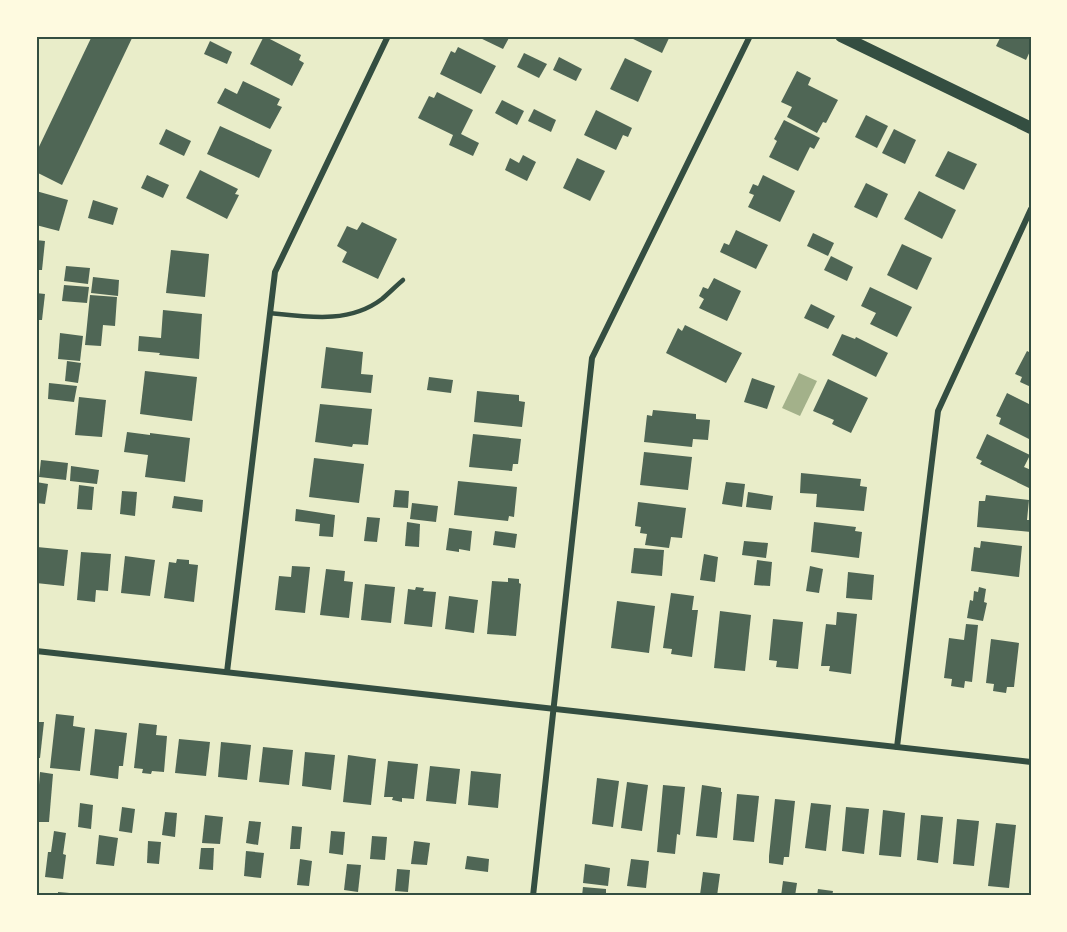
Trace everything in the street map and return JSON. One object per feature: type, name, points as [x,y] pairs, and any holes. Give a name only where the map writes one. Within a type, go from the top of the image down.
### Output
[{"type":"main road","points":[[841,36],[1031,128]]},
{"type":"street","points":[[227,672],[275,272],[388,36]]},
{"type":"street","points":[[533,896],[592,358],[750,36]]},
{"type":"street","points":[[897,747],[938,411],[1031,209]]},
{"type":"street","points":[[36,651],[1031,762]]},
{"type":"lane","points":[[270,313],[319,317],[355,313],[381,300],[403,280]]},
{"type":"shaded area","points":[[799,373],[817,381],[800,416],[782,408]]},
{"type":"building","points":[[92,36],[133,36],[62,185],[36,172],[36,153]]},
{"type":"building","points":[[264,36],[301,55],[299,60],[304,63],[292,86],[250,64]]},
{"type":"building","points":[[476,36],[510,36],[503,49]]},
{"type":"building","points":[[627,36],[670,36],[662,53]]},
{"type":"building","points":[[1001,36],[1031,36],[1031,49],[1026,60],[996,46]]},
{"type":"building","points":[[210,41],[232,52],[227,64],[204,54]]},
{"type":"building","points":[[458,47],[496,66],[481,94],[440,74],[451,51],[455,53]]},
{"type":"building","points":[[524,53],[547,64],[539,78],[517,67]]},
{"type":"building","points":[[559,57],[582,69],[576,81],[553,70]]},
{"type":"building","points":[[625,58],[652,71],[638,102],[610,89]]},
{"type":"building","points":[[797,71],[811,78],[808,85],[838,100],[826,123],[823,122],[817,133],[787,117],[792,107],[781,102]]},
{"type":"building","points":[[243,81],[280,99],[277,105],[282,107],[270,129],[217,103],[225,88],[237,94]]},
{"type":"building","points":[[437,92],[473,110],[461,134],[479,143],[473,156],[449,145],[453,135],[418,118],[429,96],[434,98]]},
{"type":"building","points":[[502,100],[524,111],[517,125],[495,113]]},
{"type":"building","points":[[534,109],[556,120],[551,132],[528,121]]},
{"type":"building","points":[[596,110],[632,128],[628,137],[623,135],[616,150],[584,135]]},
{"type":"building","points":[[866,115],[888,126],[877,148],[855,137]]},
{"type":"building","points":[[784,120],[820,138],[814,149],[810,147],[798,171],[769,157],[777,141],[774,139]]},
{"type":"building","points":[[220,126],[272,150],[259,178],[207,154]]},
{"type":"building","points":[[166,129],[191,141],[184,156],[159,144]]},
{"type":"building","points":[[894,129],[916,140],[905,164],[882,153]]},
{"type":"building","points":[[948,151],[977,164],[964,190],[935,176]]},
{"type":"building","points":[[523,155],[536,162],[527,181],[505,170],[510,158],[519,163]]},
{"type":"building","points":[[577,158],[605,171],[590,201],[563,188]]},
{"type":"building","points":[[200,170],[238,189],[235,194],[239,195],[227,219],[186,198]]},
{"type":"building","points":[[147,175],[169,185],[163,198],[141,188]]},
{"type":"building","points":[[763,175],[795,191],[780,222],[748,207],[754,195],[749,193],[753,184],[758,186]]},
{"type":"building","points":[[866,183],[888,194],[877,218],[854,207]]},
{"type":"building","points":[[36,191],[68,200],[59,231],[36,225]]},
{"type":"building","points":[[919,191],[956,210],[942,239],[904,219]]},
{"type":"building","points":[[93,200],[118,208],[113,225],[88,218]]},
{"type":"building","points":[[362,222],[397,239],[378,279],[342,262],[347,252],[337,246],[347,226],[357,230]]},
{"type":"building","points":[[736,230],[768,245],[756,269],[720,252],[724,243],[729,245]]},
{"type":"building","points":[[813,233],[834,243],[828,256],[807,246]]},
{"type":"building","points":[[36,240],[45,241],[42,270],[36,270]]},
{"type":"building","points":[[902,244],[932,258],[917,290],[887,275]]},
{"type":"building","points":[[171,250],[209,254],[205,297],[166,293]]},
{"type":"building","points":[[831,256],[853,267],[847,281],[824,270]]},
{"type":"building","points":[[66,266],[90,268],[88,284],[64,281]]},
{"type":"building","points":[[93,277],[119,280],[118,296],[91,293]]},
{"type":"building","points":[[714,278],[741,291],[727,321],[699,308],[704,299],[699,296],[703,287],[708,289]]},
{"type":"building","points":[[64,285],[89,287],[87,303],[62,301]]},
{"type":"building","points":[[870,287],[912,307],[897,337],[870,324],[876,313],[861,306]]},
{"type":"building","points":[[36,293],[45,294],[42,320],[36,320]]},
{"type":"building","points":[[90,295],[117,297],[115,326],[103,325],[101,346],[85,345]]},
{"type":"building","points":[[811,304],[835,316],[828,329],[804,318]]},
{"type":"building","points":[[163,310],[202,314],[199,359],[138,351],[139,336],[161,338]]},
{"type":"building","points":[[685,325],[742,353],[726,383],[666,353],[678,328],[682,331]]},
{"type":"building","points":[[60,333],[83,336],[80,361],[58,359]]},
{"type":"building","points":[[842,334],[855,339],[856,337],[888,353],[876,377],[832,355]]},
{"type":"building","points":[[326,347],[363,352],[361,374],[373,375],[371,393],[321,388]]},
{"type":"building","points":[[1027,351],[1031,353],[1031,387],[1020,382],[1022,377],[1015,374]]},
{"type":"building","points":[[67,361],[81,363],[78,383],[65,381]]},
{"type":"building","points":[[145,371],[197,377],[192,421],[140,414]]},
{"type":"building","points":[[429,377],[453,380],[451,393],[427,390]]},
{"type":"building","points":[[752,378],[775,386],[767,409],[744,402]]},
{"type":"building","points":[[828,379],[868,398],[851,433],[832,424],[834,420],[813,411]]},
{"type":"building","points":[[49,383],[77,386],[74,402],[48,399]]},
{"type":"building","points":[[477,391],[519,395],[519,401],[525,402],[522,427],[474,422]]},
{"type":"building","points":[[1007,393],[1031,405],[1031,440],[999,424],[1001,418],[996,416]]},
{"type":"building","points":[[79,397],[106,400],[102,437],[75,435]]},
{"type":"building","points":[[320,404],[372,409],[368,445],[353,444],[352,447],[315,442]]},
{"type":"building","points":[[653,410],[696,414],[696,419],[710,420],[708,440],[693,439],[692,447],[644,442],[647,415],[652,416]]},
{"type":"building","points":[[127,432],[190,438],[185,482],[145,477],[148,455],[124,452]]},
{"type":"building","points":[[473,434],[521,439],[518,464],[513,464],[512,471],[469,467]]},
{"type":"building","points":[[987,434],[1030,455],[1024,467],[1031,470],[1029,488],[980,464],[982,461],[976,458]]},
{"type":"building","points":[[644,452],[692,457],[688,490],[640,485]]},
{"type":"building","points":[[314,458],[364,464],[359,503],[309,497]]},
{"type":"building","points":[[41,460],[68,463],[66,480],[39,477]]},
{"type":"building","points":[[71,466],[99,470],[97,484],[70,481]]},
{"type":"building","points":[[801,473],[861,479],[860,486],[867,487],[864,511],[816,507],[817,494],[800,493]]},
{"type":"building","points":[[458,481],[517,487],[514,517],[509,516],[508,521],[454,515]]},
{"type":"building","points":[[36,482],[48,484],[45,504],[36,503]]},
{"type":"building","points":[[726,482],[745,484],[742,507],[722,504]]},
{"type":"building","points":[[79,485],[94,487],[92,510],[77,509]]},
{"type":"building","points":[[395,490],[409,491],[408,508],[393,507]]},
{"type":"building","points":[[122,491],[137,492],[135,516],[120,514]]},
{"type":"building","points":[[748,492],[773,496],[771,510],[746,507]]},
{"type":"building","points":[[986,495],[1029,500],[1027,520],[1031,520],[1031,532],[977,527],[979,501],[985,501]]},
{"type":"building","points":[[174,496],[203,500],[202,512],[172,508]]},
{"type":"building","points":[[638,502],[686,508],[682,538],[671,537],[669,548],[645,545],[647,534],[640,533],[641,527],[635,526]]},
{"type":"building","points":[[412,503],[438,506],[436,522],[410,519]]},
{"type":"building","points":[[296,509],[335,515],[333,537],[319,536],[320,524],[295,521]]},
{"type":"building","points":[[367,517],[380,518],[377,542],[364,541]]},
{"type":"building","points":[[407,522],[420,524],[419,547],[405,546]]},
{"type":"building","points":[[814,522],[856,527],[855,531],[862,532],[859,558],[811,552]]},
{"type":"building","points":[[449,528],[472,531],[470,551],[446,550]]},
{"type":"building","points":[[495,531],[517,534],[515,548],[493,545]]},
{"type":"building","points":[[744,541],[768,543],[766,558],[742,555]]},
{"type":"building","points":[[981,541],[1022,546],[1019,577],[971,571],[974,547],[980,548]]},
{"type":"building","points":[[37,547],[68,550],[64,586],[36,583]]},
{"type":"building","points":[[634,548],[664,550],[662,576],[631,573]]},
{"type":"building","points":[[81,552],[111,554],[108,591],[96,590],[95,602],[77,600]]},
{"type":"building","points":[[704,554],[718,557],[715,582],[700,580]]},
{"type":"building","points":[[125,556],[155,560],[150,596],[121,593]]},
{"type":"building","points":[[177,559],[189,560],[189,564],[198,565],[194,602],[164,598],[169,562],[176,563]]},
{"type":"building","points":[[757,560],[772,562],[770,586],[754,585]]},
{"type":"building","points":[[292,566],[310,567],[305,613],[275,610],[279,576],[291,577]]},
{"type":"building","points":[[810,566],[823,569],[819,593],[806,591]]},
{"type":"building","points":[[326,569],[345,571],[344,581],[353,582],[349,618],[320,615]]},
{"type":"building","points":[[848,572],[874,575],[872,600],[846,598]]},
{"type":"building","points":[[508,578],[519,579],[521,584],[516,636],[487,634],[492,581],[508,582]]},
{"type":"building","points":[[365,584],[395,587],[391,623],[361,620]]},
{"type":"building","points":[[416,587],[424,588],[423,591],[436,592],[432,627],[404,624],[408,589],[415,590]]},
{"type":"building","points":[[979,587],[986,589],[984,602],[987,603],[983,621],[967,618],[970,600],[973,601],[974,591],[978,592]]},
{"type":"building","points":[[671,593],[694,596],[692,610],[698,610],[692,657],[671,654],[672,649],[663,648]]},
{"type":"building","points":[[449,596],[478,600],[474,633],[445,629]]},
{"type":"building","points":[[617,601],[655,606],[649,653],[611,648]]},
{"type":"building","points":[[720,611],[751,615],[745,671],[714,668]]},
{"type":"building","points":[[837,612],[857,614],[851,674],[829,671],[830,666],[821,666],[826,624],[836,625]]},
{"type":"building","points":[[773,619],[803,622],[798,669],[776,667],[777,661],[769,660]]},
{"type":"building","points":[[966,624],[978,625],[972,682],[965,681],[964,688],[951,686],[952,679],[944,678],[949,638],[964,640]]},
{"type":"building","points":[[991,639],[1019,643],[1014,687],[1007,687],[1006,693],[993,691],[994,684],[986,683]]},
{"type":"building","points":[[56,714],[74,716],[73,726],[85,728],[80,771],[50,768]]},
{"type":"building","points":[[36,722],[44,722],[40,758],[36,758]]},
{"type":"building","points":[[139,723],[157,725],[156,735],[167,736],[164,772],[142,773],[143,769],[134,768]]},
{"type":"building","points":[[95,729],[127,733],[123,766],[119,766],[118,779],[90,775]]},
{"type":"building","points":[[179,739],[210,742],[206,776],[175,773]]},
{"type":"building","points":[[221,742],[251,745],[247,780],[218,777]]},
{"type":"building","points":[[263,747],[293,750],[289,785],[259,782]]},
{"type":"building","points":[[305,752],[335,755],[331,790],[302,786]]},
{"type":"building","points":[[348,755],[376,759],[371,805],[343,802]]},
{"type":"building","points":[[388,761],[418,764],[414,799],[402,798],[402,802],[392,800],[393,797],[384,797]]},
{"type":"building","points":[[430,766],[460,769],[456,804],[426,801]]},
{"type":"building","points":[[471,771],[501,774],[498,808],[468,805]]},
{"type":"building","points":[[40,772],[53,774],[49,822],[36,822]]},
{"type":"building","points":[[597,778],[619,781],[613,827],[592,824]]},
{"type":"building","points":[[627,782],[648,785],[642,831],[621,828]]},
{"type":"building","points":[[663,785],[685,787],[680,835],[677,834],[675,854],[657,852]]},
{"type":"building","points":[[702,785],[721,788],[717,838],[696,836]]},
{"type":"building","points":[[737,794],[759,796],[754,842],[733,840]]},
{"type":"building","points":[[775,799],[795,801],[789,857],[784,857],[783,865],[769,863]]},
{"type":"building","points":[[80,803],[93,805],[91,829],[78,827]]},
{"type":"building","points":[[811,803],[831,805],[826,851],[805,848]]},
{"type":"building","points":[[122,807],[135,809],[132,833],[119,831]]},
{"type":"building","points":[[846,807],[869,809],[864,854],[842,851]]},
{"type":"building","points":[[883,810],[905,813],[901,857],[879,855]]},
{"type":"building","points":[[165,812],[177,813],[175,837],[162,835]]},
{"type":"building","points":[[205,815],[223,817],[220,844],[202,843]]},
{"type":"building","points":[[921,815],[943,817],[938,863],[917,860]]},
{"type":"building","points":[[957,819],[979,821],[974,866],[953,864]]},
{"type":"building","points":[[249,821],[261,822],[258,845],[246,843]]},
{"type":"building","points":[[996,823],[1016,825],[1009,888],[988,886]]},
{"type":"building","points":[[292,826],[302,827],[300,849],[290,849]]},
{"type":"building","points":[[54,831],[66,833],[63,879],[45,877],[48,852],[51,852]]},
{"type":"building","points":[[331,831],[345,832],[343,855],[329,853]]},
{"type":"building","points":[[99,835],[118,838],[114,866],[96,864]]},
{"type":"building","points":[[372,836],[387,837],[385,860],[370,859]]},
{"type":"building","points":[[148,841],[161,842],[159,864],[147,863]]},
{"type":"building","points":[[414,841],[430,843],[427,865],[411,864]]},
{"type":"building","points":[[201,848],[214,848],[213,870],[199,869]]},
{"type":"building","points":[[246,851],[264,853],[261,878],[244,876]]},
{"type":"building","points":[[467,856],[489,859],[488,872],[465,869]]},
{"type":"building","points":[[300,859],[312,861],[309,886],[297,885]]},
{"type":"building","points":[[631,859],[649,861],[646,888],[627,886]]},
{"type":"building","points":[[347,864],[361,865],[358,892],[344,890]]},
{"type":"building","points":[[585,864],[610,868],[608,886],[583,883]]},
{"type":"building","points":[[397,869],[410,870],[408,892],[395,891]]},
{"type":"building","points":[[703,872],[720,874],[717,896],[700,895]]},
{"type":"building","points":[[783,881],[797,883],[795,896],[781,896]]},
{"type":"building","points":[[583,887],[606,889],[606,896],[582,896]]},
{"type":"building","points":[[818,889],[833,891],[832,896],[817,896]]},
{"type":"building","points":[[58,892],[81,894],[81,896],[58,896]]}]
